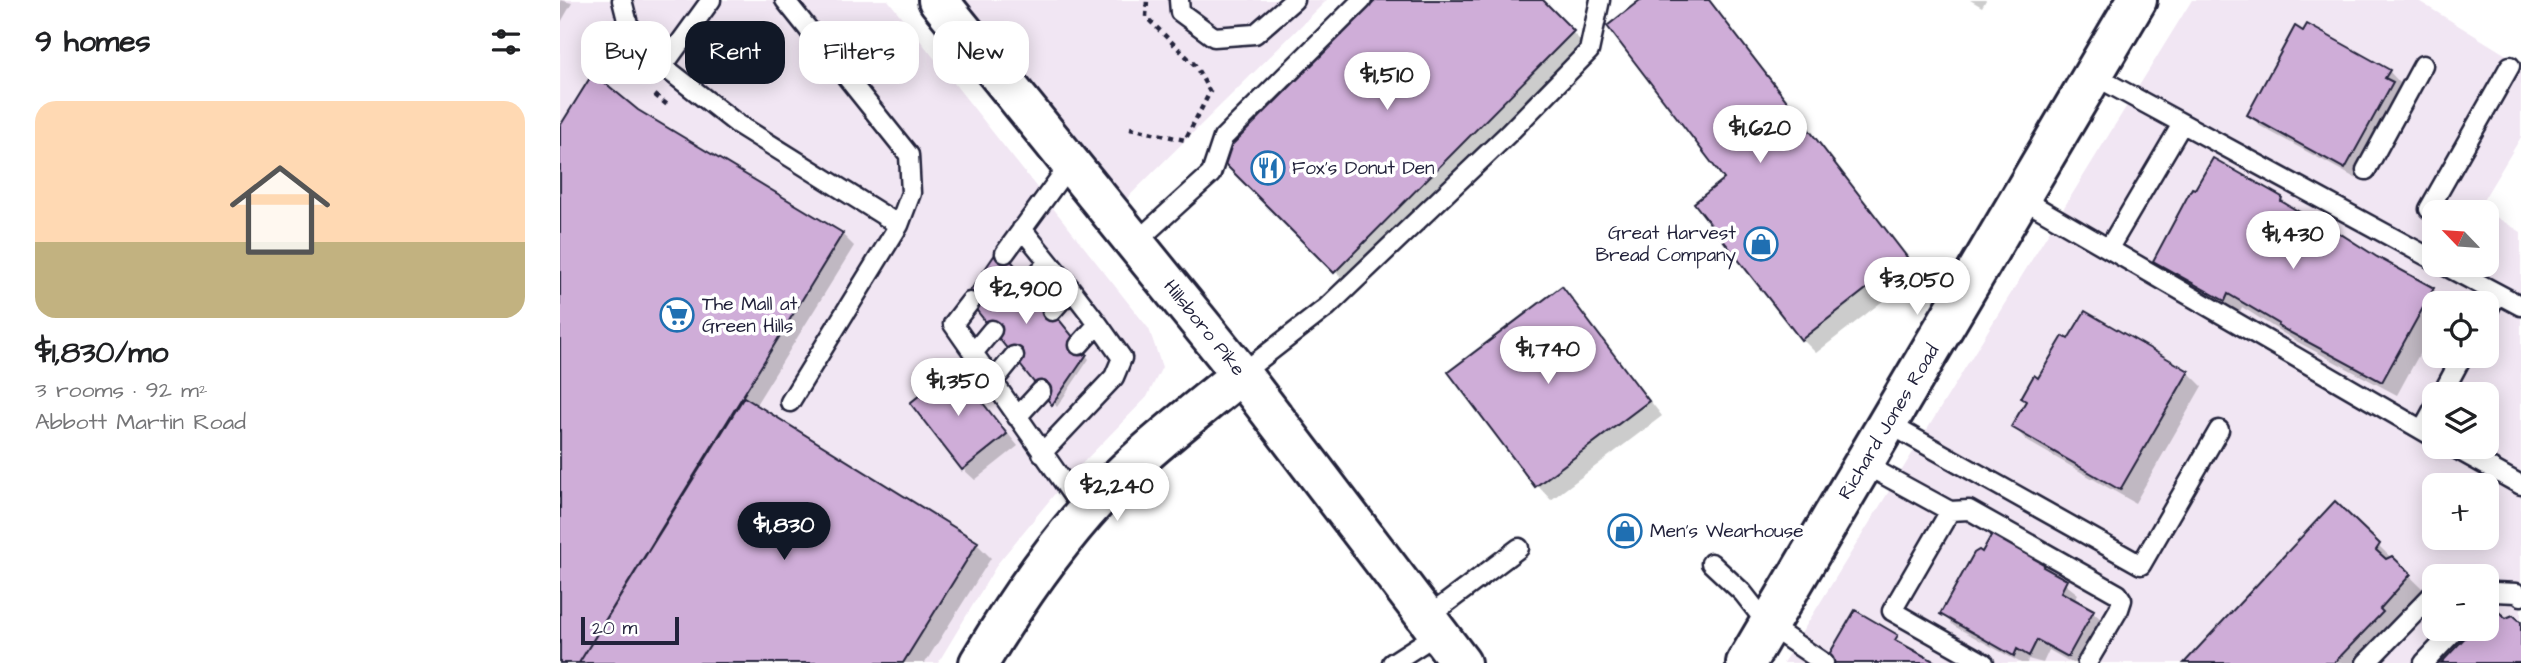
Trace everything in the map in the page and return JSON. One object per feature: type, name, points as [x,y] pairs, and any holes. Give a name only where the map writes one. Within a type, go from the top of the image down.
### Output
[{"type":"main road","name":"Hillsboro Pike","points":[[938,0],[1241,374],[1434,624],[1461,663]]},
{"type":"main road","name":"Richard Jones Road","points":[[1746,663],[2137,0]]},
{"type":"main road","points":[[979,663],[1004,621],[1085,513],[1155,444],[1241,374]]},
{"type":"lane","points":[[622,0],[627,21]]},
{"type":"lane","points":[[671,55],[711,0]]},
{"type":"lane","points":[[785,0],[909,155],[911,193],[899,225],[790,402]]},
{"type":"lane","points":[[1179,0],[1180,12],[1214,37],[1255,34],[1294,0]]},
{"type":"lane","points":[[1135,243],[1212,174],[1223,138],[1362,0]]},
{"type":"lane","points":[[1241,374],[1327,307],[1508,134],[1589,51],[1600,0]]},
{"type":"lane","points":[[2366,170],[2423,65]]},
{"type":"lane","points":[[2434,200],[2510,66]]},
{"type":"lane","points":[[671,72],[736,123],[899,225]]},
{"type":"lane","points":[[2093,75],[2422,254]]},
{"type":"lane","points":[[2109,248],[2182,124]]},
{"type":"lane","points":[[1005,253],[1070,164]]},
{"type":"lane","points":[[2021,198],[2422,431]]},
{"type":"lane","points":[[1023,229],[1122,358],[1114,377],[1042,453]]},
{"type":"lane","points":[[1030,284],[1048,261]]},
{"type":"lane","points":[[2466,277],[2492,291]]},
{"type":"lane","points":[[1052,311],[1071,289]]},
{"type":"lane","points":[[2499,295],[2521,306]]},
{"type":"lane","points":[[970,302],[953,324],[1085,513]]},
{"type":"lane","points":[[1079,345],[1098,324]]},
{"type":"lane","points":[[973,353],[992,330]]},
{"type":"lane","points":[[992,383],[1014,356]]},
{"type":"lane","points":[[1017,417],[1041,391]]},
{"type":"lane","points":[[1889,424],[2141,565],[2219,430]]},
{"type":"lane","points":[[2474,459],[2521,485]]},
{"type":"lane","points":[[1864,464],[1950,511],[1969,510],[2118,594],[2122,600],[2119,609],[2087,663]]},
{"type":"lane","points":[[1950,511],[1892,611],[1898,617],[1984,663]]},
{"type":"lane","points":[[1392,663],[1519,548]]},
{"type":"lane","points":[[1711,562],[1743,593],[1768,625],[1824,663]]},
{"type":"lane","points":[[2499,592],[2516,593],[2521,596]]},
{"type":"lane","points":[[2366,663],[2422,605]]},
{"type":"lane","points":[[2424,663],[2445,641]]},
{"type":"path","points":[[1130,128],[1185,140],[1210,92],[1195,65],[1146,17],[1147,0]]},
{"type":"path","points":[[648,87],[673,108]]},
{"type":"shaded area","points":[[560,0],[888,0],[905,21],[799,21],[799,84],[919,84],[919,39],[933,57],[933,84],[955,84],[1149,329],[1162,367],[1147,397],[1067,479],[998,563],[938,663],[560,663]]},
{"type":"shaded area","points":[[938,0],[1327,0],[1111,214],[1006,84],[1029,84],[1029,21],[955,21]]},
{"type":"shaded area","points":[[2192,0],[2417,0],[2521,64],[2521,137],[2483,200],[2422,200],[2422,277],[2499,277],[2499,219],[2521,232],[2521,663],[1783,663]]},
{"type":"building","points":[[1376,0],[1543,0],[1574,31],[1334,273],[1219,158]]},
{"type":"building","points":[[1640,0],[1709,0],[1907,257],[1801,340],[1694,203],[1724,179],[1607,26]]},
{"type":"building","points":[[2307,24],[2390,70],[2385,78],[2393,82],[2345,169],[2247,115],[2295,26],[2303,31]]},
{"type":"building","name":"The Mall at Green Hills","points":[[586,84],[606,84],[638,110],[843,233],[579,663],[560,663],[560,126]]},
{"type":"building","points":[[2213,158],[2282,197],[2281,201],[2332,231],[2333,229],[2434,288],[2432,291],[2422,291],[2422,310],[2382,382],[2278,326],[2279,324],[2228,294],[2225,301],[2153,261],[2192,188],[2195,189]]},
{"type":"building","points":[[1000,247],[1087,354],[1052,405],[966,297]]},
{"type":"building","points":[[1562,286],[1649,401],[1535,487],[1448,372]]},
{"type":"building","points":[[2085,311],[2189,371],[2120,490],[2011,427],[2026,401],[2021,398],[2034,375],[2038,378],[2063,336],[2068,339]]},
{"type":"building","points":[[955,367],[1007,434],[962,470],[910,403]]},
{"type":"building","points":[[744,397],[978,542],[903,663],[579,663]]},
{"type":"building","points":[[2335,501],[2380,544],[2376,550],[2386,559],[2392,556],[2411,574],[2380,609],[2383,612],[2334,663],[2184,663]]},
{"type":"building","points":[[1993,532],[2047,561],[2043,567],[2067,580],[2061,592],[2094,610],[2068,657],[2037,640],[2029,656],[2017,649],[2014,656],[1940,614],[1974,553],[1979,550],[1982,552]]},
{"type":"building","points":[[1855,610],[1898,635],[1895,640],[1937,663],[1824,663]]},
{"type":"building","points":[[2499,612],[2506,618],[2513,615],[2521,622],[2521,663],[2441,663],[2462,641],[2499,641]]},
{"type":"place","name":"Fox's Donut Den","points":[[1268,168]]},
{"type":"place","name":"Great Harvest Bread Company","points":[[1761,244]]},
{"type":"place","name":"The Mall at Green Hills","points":[[677,315]]},
{"type":"place","name":"Men's Wearhouse","points":[[1625,531]]}]
